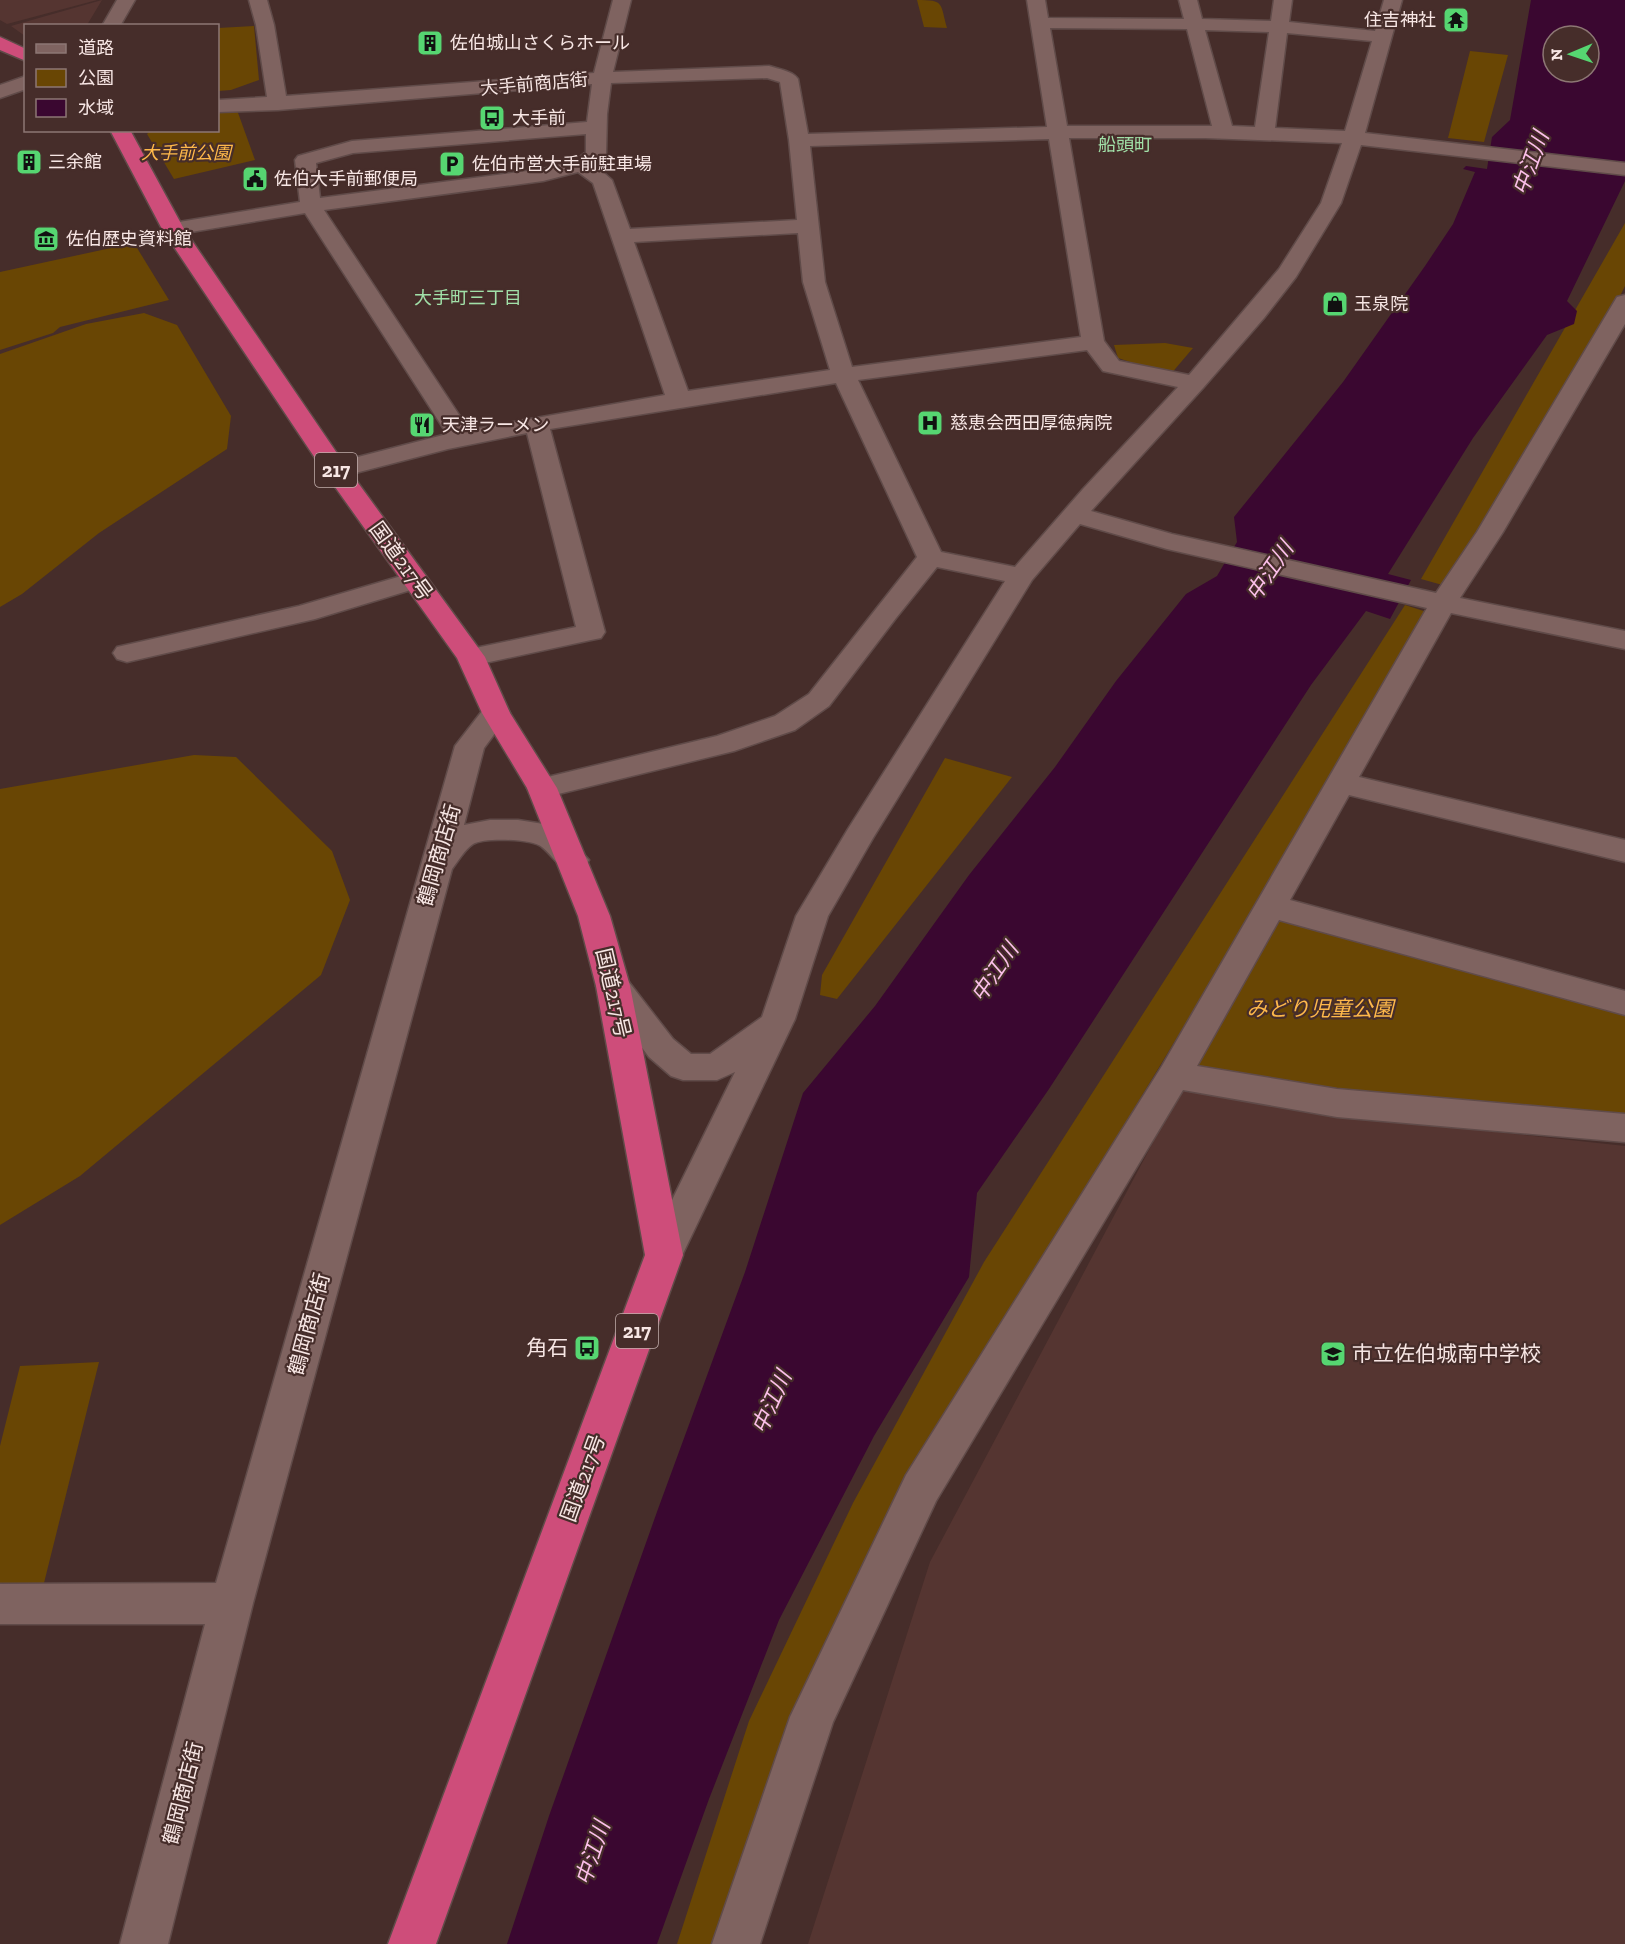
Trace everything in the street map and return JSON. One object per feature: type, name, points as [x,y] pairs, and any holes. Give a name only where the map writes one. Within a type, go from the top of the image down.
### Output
[{"type":"highway","points":[[0,43],[24,56]]},
{"type":"highway","name":"国道217号","points":[[121,132],[173,229],[336,470],[471,657],[496,713],[542,788],[594,916],[613,986],[664,1255],[412,1944]]},
{"type":"street","points":[[112,24],[126,0]]},
{"type":"street","points":[[258,0],[265,25],[278,104]]},
{"type":"street","points":[[173,229],[310,199],[543,175],[582,165],[596,154],[595,127],[601,78],[622,0]]},
{"type":"street","points":[[1036,0],[1093,342],[1111,366],[1195,383]]},
{"type":"street","points":[[1188,0],[1224,133]]},
{"type":"street","points":[[1264,132],[1283,0]]},
{"type":"street","points":[[664,1255],[778,1019],[812,916],[859,836],[1021,576],[1256,313],[1288,272],[1331,203],[1354,139],[1393,0]]},
{"type":"street","points":[[1040,23],[1279,27],[1383,37]]},
{"type":"street","name":"大手前商店街","points":[[219,106],[278,104],[601,78],[769,72],[789,79],[799,140]]},
{"type":"street","points":[[0,92],[24,83]]},
{"type":"street","points":[[462,438],[310,199],[294,185],[287,169],[298,152],[315,148],[595,127]]},
{"type":"street","points":[[931,558],[843,374],[814,282],[799,140],[1057,133],[1264,132],[1452,149],[1625,169]]},
{"type":"street","points":[[310,199],[305,160],[352,147]]},
{"type":"street","points":[[582,165],[602,180],[679,399]]},
{"type":"street","points":[[622,236],[808,226]]},
{"type":"street","points":[[736,1944],[813,1717],[921,1488],[1174,1075],[1340,783],[1431,600],[1490,532],[1620,321]]},
{"type":"street","points":[[336,470],[462,438],[679,399],[843,374],[1093,342]]},
{"type":"street","points":[[471,657],[591,632],[537,424]]},
{"type":"street","points":[[1075,515],[1167,541],[1431,600],[1625,640]]},
{"type":"street","points":[[931,558],[1021,576]]},
{"type":"street","points":[[542,788],[724,744],[785,723],[819,700],[931,558]]},
{"type":"street","points":[[128,653],[305,613],[415,580]]},
{"type":"street","name":"鶴岡商店街","points":[[144,1944],[232,1603],[470,746],[496,713]]},
{"type":"street","points":[[1340,783],[1625,851]]},
{"type":"street","points":[[436,866],[464,835],[490,830],[518,830],[550,836],[573,860]]},
{"type":"street","points":[[1270,906],[1625,1004]]},
{"type":"street","points":[[613,986],[661,1048],[683,1067],[717,1067],[755,1040],[778,1019]]},
{"type":"street","points":[[1174,1075],[1338,1102],[1625,1128]]},
{"type":"street","points":[[0,1604],[232,1603]]},
{"type":"shaded area","points":[[0,0],[97,0],[7,24],[0,20]]},
{"type":"shaded area","points":[[102,0],[88,24],[24,24],[24,35],[11,26]]},
{"type":"shaded area","name":"市立佐伯城南中学校","points":[[1183,1086],[1357,1117],[1625,1146],[1625,1944],[808,1944],[930,1562]]},
{"type":"green space","points":[[917,0],[937,2],[942,8],[947,28],[924,27]]},
{"type":"green space","points":[[254,26],[259,80],[231,90],[219,91],[219,28]]},
{"type":"green space","points":[[1470,51],[1508,55],[1484,142],[1448,138]]},
{"type":"green space","name":"大手前公園","points":[[237,110],[255,160],[174,179],[147,134],[149,132],[219,132],[219,113]]},
{"type":"green space","points":[[1625,223],[1625,286],[1605,326],[1446,586],[1421,579]]},
{"type":"green space","points":[[134,243],[169,300],[60,327],[53,333],[0,350],[0,272]]},
{"type":"green space","points":[[144,313],[177,325],[231,416],[227,449],[99,533],[22,594],[0,607],[0,354],[86,324]]},
{"type":"green space","points":[[1165,343],[1193,348],[1170,375],[1118,358],[1114,345]]},
{"type":"green space","points":[[1405,605],[1433,614],[912,1476],[723,1944],[677,1944],[749,1721],[853,1503],[984,1262]]},
{"type":"green space","points":[[194,755],[236,757],[332,851],[350,900],[321,975],[80,1176],[0,1225],[0,789]]},
{"type":"green space","points":[[945,758],[1012,777],[837,999],[820,995],[822,975]]},
{"type":"green space","name":"みどり児童公園","points":[[1280,915],[1625,1010],[1625,1121],[1355,1094],[1190,1068]]},
{"type":"green space","points":[[99,1362],[44,1583],[0,1585],[0,1446],[20,1366]]},
{"type":"water","name":"中江川","points":[[1531,0],[1625,0],[1625,181],[1567,301],[1577,311],[1574,324],[1547,335],[1473,438],[1388,574],[1411,580],[1390,619],[1366,611],[1311,685],[1049,1089],[977,1193],[969,1277],[874,1436],[779,1620],[709,1799],[657,1944],[507,1944],[549,1816],[745,1272],[803,1093],[875,1006],[969,875],[1055,767],[1116,681],[1186,594],[1217,576],[1237,542],[1234,517],[1343,382],[1425,266],[1453,224],[1475,172],[1463,169],[1466,166],[1487,169],[1492,137],[1510,120]]},
{"type":"place","name":"住吉神社","points":[[1456,20]]},
{"type":"place","name":"佐伯城山さくらホール","points":[[430,43]]},
{"type":"place","name":"大手前","points":[[492,118]]},
{"type":"place","name":"三余館","points":[[29,162]]},
{"type":"place","name":"佐伯市営大手前駐車場","points":[[452,164]]},
{"type":"place","name":"佐伯大手前郵便局","points":[[255,179]]},
{"type":"place","name":"佐伯歴史資料館","points":[[46,239]]},
{"type":"place","name":"玉泉院","points":[[1335,304]]},
{"type":"place","name":"慈恵会西田厚徳病院","points":[[930,423]]},
{"type":"place","name":"天津ラーメン","points":[[422,425]]},
{"type":"place","name":"角石","points":[[587,1348]]},
{"type":"place","name":"市立佐伯城南中学校","points":[[1333,1354]]},
{"type":"district","name":"船頭町","points":[[1125,145]]},
{"type":"district","name":"大手町三丁目","points":[[468,298]]}]
